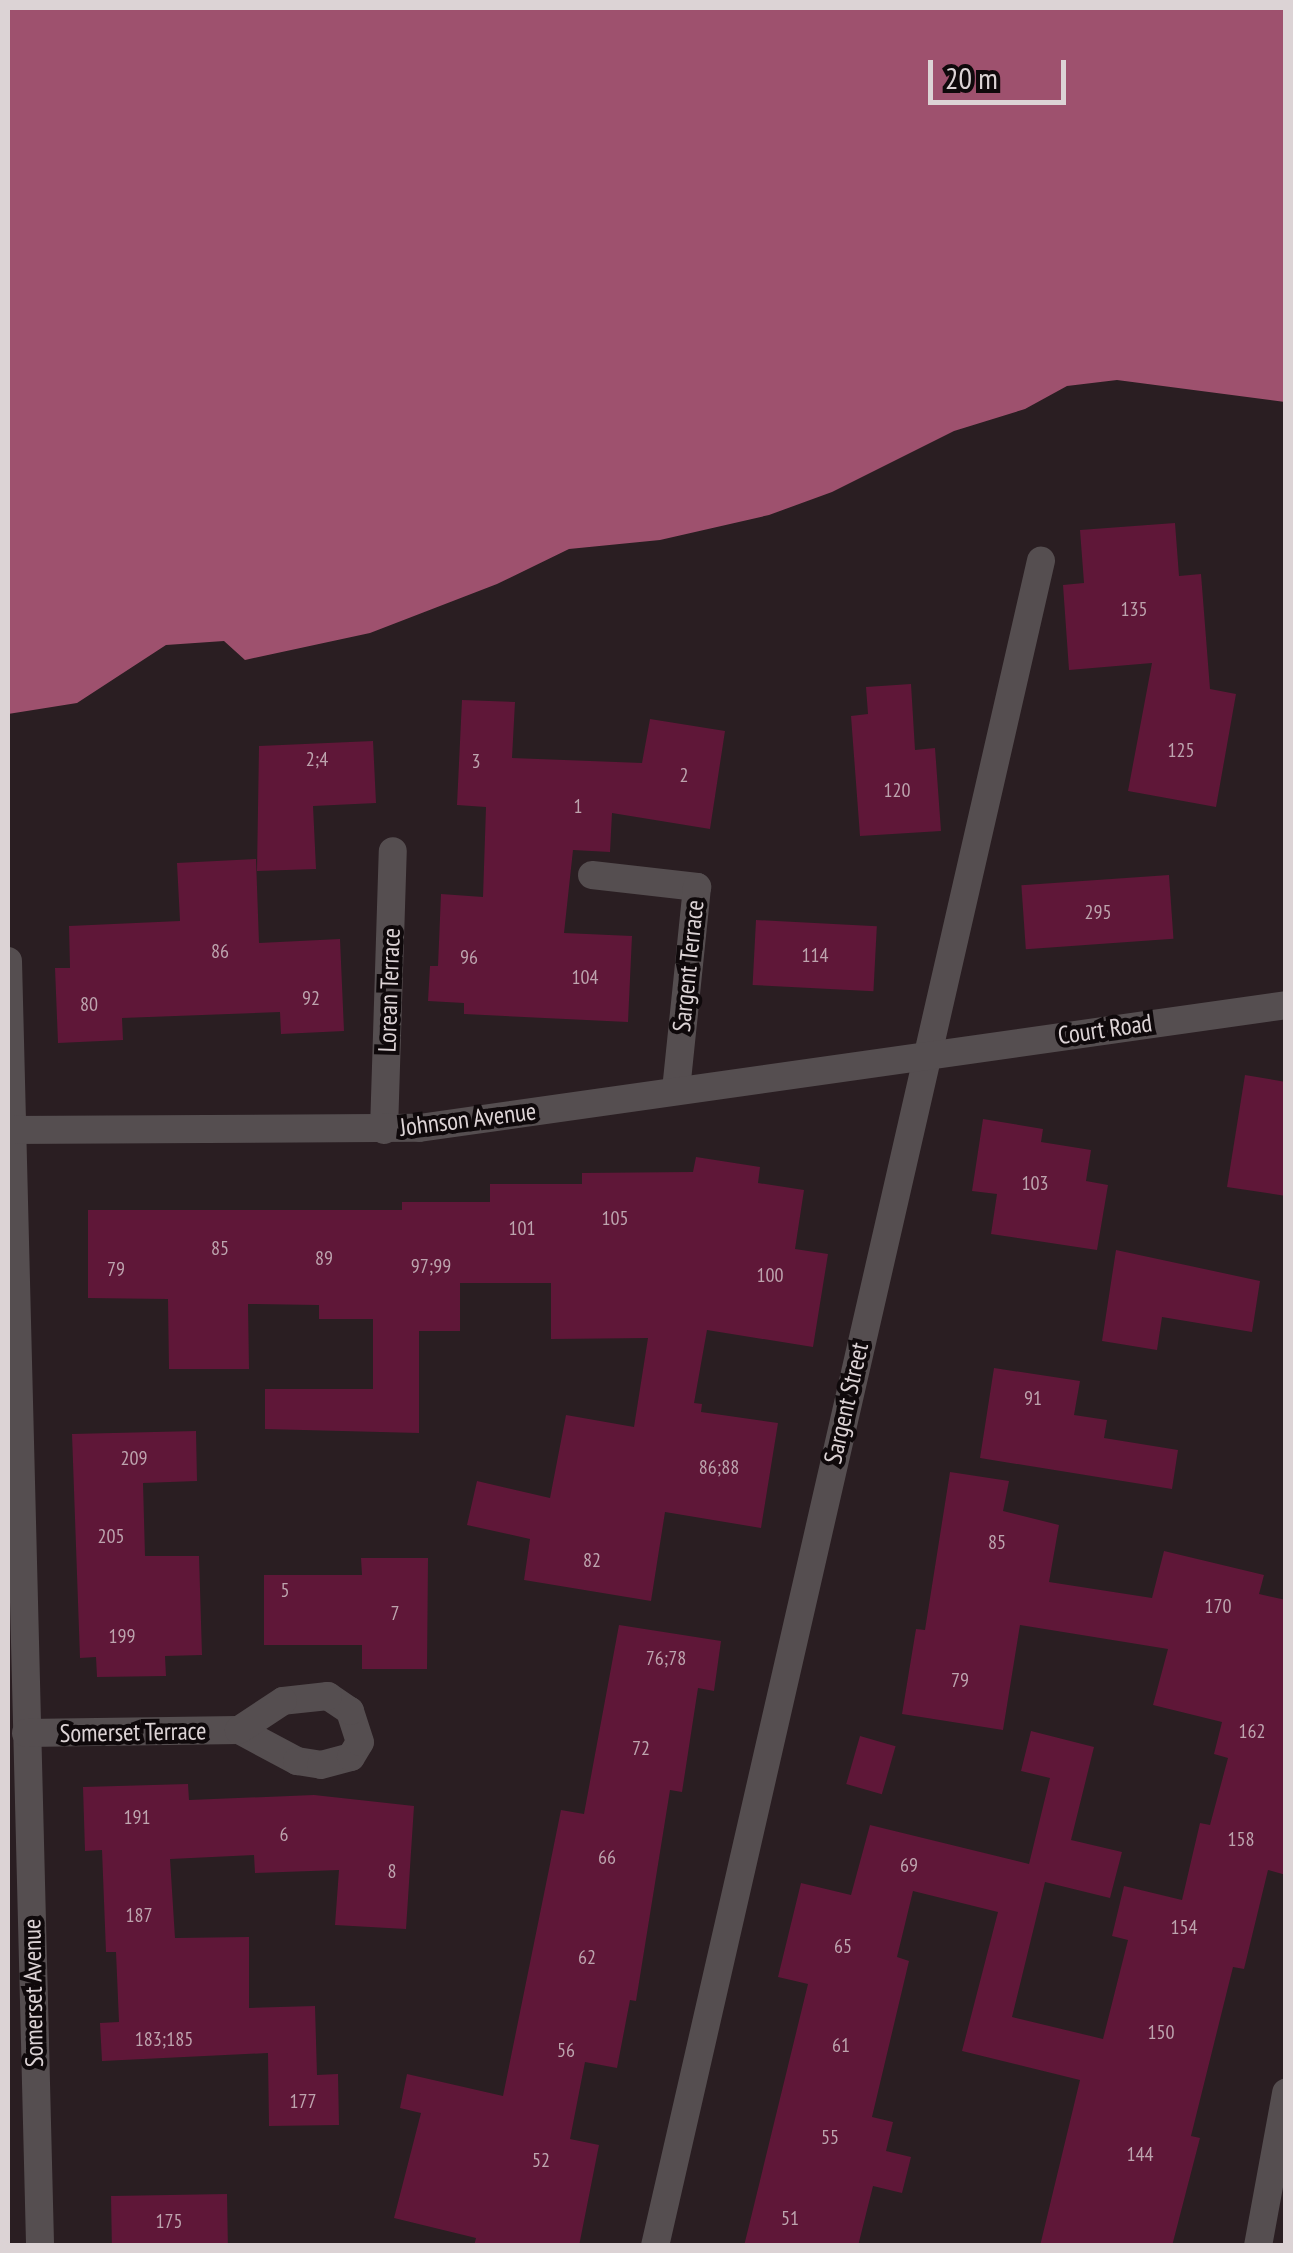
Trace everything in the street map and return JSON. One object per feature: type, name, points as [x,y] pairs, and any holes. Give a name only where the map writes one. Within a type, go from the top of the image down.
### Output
[{"type":"street","name":"Sargent Street","points":[[655,2246],[925,1053],[1041,561]]},
{"type":"street","name":"Lorean Terrace","points":[[384,1130],[394,851]]},
{"type":"street","name":"Sargent Terrace","points":[[592,875],[696,887],[676,1090]]},
{"type":"street","name":"Somerset Avenue","points":[[8,961],[26,1734],[20,1948],[40,2246]]},
{"type":"street","name":"Court Road","points":[[925,1053],[1286,1005]]},
{"type":"street","name":"Johnson Avenue","points":[[9,1130],[384,1130],[925,1053]]},
{"type":"street","name":"Somerset Terrace","points":[[26,1734],[239,1730]]},
{"type":"street","points":[[1258,2246],[1286,2093]]},
{"type":"shaded area","points":[[8,8],[1285,8],[1285,402],[1117,380],[1067,386],[1025,409],[954,431],[832,492],[769,515],[660,540],[569,549],[497,584],[370,633],[245,660],[224,641],[166,645],[77,703],[8,714]]},
{"type":"building","points":[[1175,523],[1179,576],[1201,574],[1210,689],[1236,694],[1216,807],[1128,791],[1152,663],[1069,670],[1063,585],[1084,583],[1080,530]]},
{"type":"building","points":[[911,684],[915,750],[935,748],[941,831],[860,836],[851,716],[868,714],[866,687]]},
{"type":"building","points":[[462,700],[515,702],[512,758],[642,763],[650,719],[725,731],[710,829],[612,813],[610,852],[573,850],[564,933],[632,936],[628,1022],[464,1014],[464,1003],[428,1001],[430,966],[438,966],[441,894],[483,897],[486,807],[457,805]]},
{"type":"building","points":[[373,741],[376,803],[313,806],[316,869],[257,871],[259,746]]},
{"type":"building","points":[[256,859],[259,943],[340,939],[344,1031],[281,1034],[280,1012],[122,1018],[123,1040],[58,1043],[55,968],[70,968],[69,926],[180,921],[177,863]]},
{"type":"building","points":[[1169,875],[1173,939],[1026,949],[1021,885]]},
{"type":"building","points":[[756,920],[877,926],[873,991],[753,985]]},
{"type":"building","points":[[1245,1075],[1286,1082],[1286,1196],[1227,1187]]},
{"type":"building","points":[[983,1119],[1043,1129],[1041,1142],[1091,1150],[1086,1181],[1108,1185],[1097,1250],[991,1234],[997,1194],[972,1191]]},
{"type":"building","points":[[696,1157],[760,1167],[758,1183],[804,1190],[795,1249],[828,1254],[813,1347],[707,1330],[694,1403],[702,1404],[701,1412],[778,1423],[761,1528],[665,1512],[651,1601],[524,1580],[530,1539],[467,1525],[477,1481],[550,1498],[566,1415],[634,1427],[648,1338],[551,1339],[551,1283],[460,1283],[460,1331],[419,1331],[419,1433],[265,1429],[265,1389],[373,1389],[373,1319],[319,1319],[319,1305],[248,1304],[249,1369],[169,1369],[168,1299],[88,1298],[88,1210],[402,1210],[402,1202],[490,1202],[490,1184],[582,1184],[582,1173],[693,1172]]},
{"type":"building","points":[[1116,1250],[1260,1281],[1252,1332],[1162,1317],[1157,1350],[1102,1341]]},
{"type":"building","points":[[994,1368],[1080,1381],[1074,1415],[1107,1420],[1104,1438],[1178,1450],[1172,1489],[980,1458]]},
{"type":"building","points":[[196,1431],[197,1481],[143,1483],[145,1556],[199,1556],[202,1655],[165,1656],[166,1676],[97,1677],[96,1657],[80,1658],[72,1434]]},
{"type":"building","points":[[950,1472],[1009,1481],[1003,1511],[1059,1525],[1049,1582],[1152,1598],[1164,1551],[1264,1575],[1259,1594],[1286,1600],[1286,1875],[1268,1870],[1244,1969],[1233,1967],[1191,2136],[1200,2138],[1172,2246],[1040,2246],[1080,2080],[962,2051],[998,1912],[913,1891],[897,1957],[909,1961],[872,2117],[893,2122],[886,2151],[911,2157],[902,2193],[873,2186],[858,2246],[744,2246],[808,1984],[778,1977],[801,1883],[851,1895],[870,1825],[1029,1864],[1050,1778],[1021,1771],[1031,1731],[1094,1747],[1071,1840],[1122,1852],[1110,1898],[1045,1882],[1012,2017],[1103,2039],[1128,1940],[1112,1936],[1124,1886],[1182,1900],[1200,1823],[1210,1825],[1228,1758],[1214,1754],[1222,1722],[1153,1705],[1168,1649],[1020,1625],[1003,1730],[902,1714],[916,1629],[925,1630]]},
{"type":"building","points":[[361,1558],[428,1558],[427,1669],[362,1669],[362,1645],[264,1645],[264,1575],[362,1575]]},
{"type":"building","points":[[619,1625],[721,1641],[714,1691],[698,1688],[682,1792],[670,1790],[636,2001],[630,2000],[617,2068],[585,2062],[570,2139],[599,2145],[579,2246],[474,2246],[476,2238],[394,2218],[421,2113],[400,2108],[407,2074],[503,2096],[561,1810],[584,1814]]},
{"type":"building","points":[[860,1736],[896,1746],[882,1794],[846,1784]]},
{"type":"building","points":[[188,1784],[189,1800],[314,1795],[414,1806],[406,1929],[335,1925],[339,1870],[255,1873],[254,1855],[170,1859],[175,1938],[249,1937],[249,2008],[315,2006],[317,2075],[338,2074],[339,2125],[269,2126],[268,2053],[102,2061],[100,2023],[119,2022],[116,1952],[106,1952],[102,1850],[85,1851],[83,1787]]},
{"type":"building","points":[[227,2194],[228,2246],[112,2246],[111,2196]]}]
